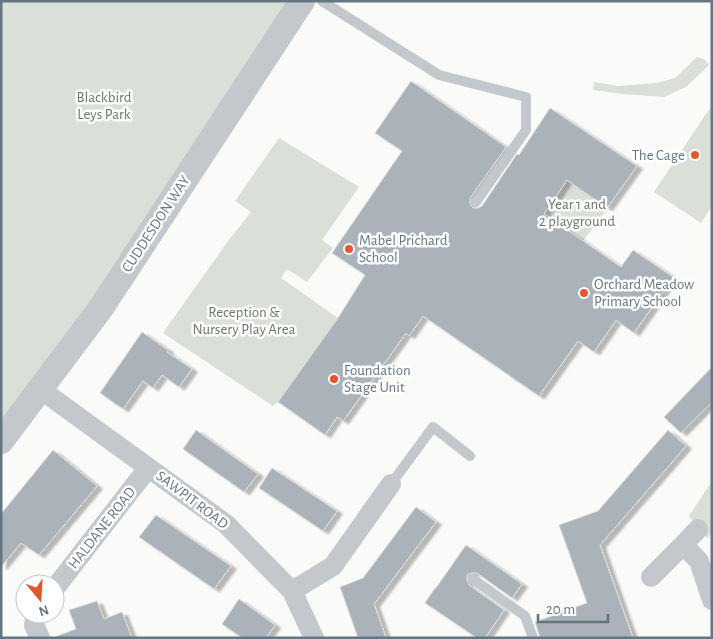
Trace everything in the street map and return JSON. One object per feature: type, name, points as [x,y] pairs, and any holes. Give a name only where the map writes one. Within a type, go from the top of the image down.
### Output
[{"type":"street","name":"CUDDESDON WAY","points":[[1,441],[101,308],[302,1]]},
{"type":"street","name":"SAWPIT ROAD","points":[[40,390],[226,524],[292,591],[314,638]]},
{"type":"street","name":"HALDANE ROAD","points":[[65,575],[148,468]]},
{"type":"street","points":[[292,591],[334,566],[391,484]]},
{"type":"street","points":[[651,577],[698,528]]},
{"type":"street","points":[[683,545],[699,562],[712,600]]},
{"type":"street","points":[[34,624],[40,638]]},
{"type":"lane","points":[[322,1],[439,75],[526,97],[526,130],[476,202]]},
{"type":"lane","points":[[391,484],[433,426],[470,456]]},
{"type":"lane","points":[[473,579],[525,616],[533,638]]},
{"type":"green space","name":"Blackbird Leys Park","points":[[1,1],[287,1],[1,441]]},
{"type":"green space","points":[[697,57],[704,59],[709,65],[686,87],[664,97],[593,90],[594,82],[617,86],[656,83],[675,78]]},
{"type":"green space","name":"The Cage","points":[[712,105],[712,206],[701,223],[654,192]]},
{"type":"green space","name":"Reception & Nursery Play Area","points":[[279,138],[359,187],[322,240],[333,248],[307,282],[287,269],[281,278],[338,318],[278,402],[273,406],[163,333],[228,241],[251,212],[235,201]]},
{"type":"green space","name":"Year 1 and 2 playground","points":[[567,180],[607,209],[583,241],[544,214]]},
{"type":"green space","points":[[712,481],[712,532],[707,538],[689,516]]},
{"type":"building","points":[[411,81],[506,147],[470,198],[470,204],[473,208],[482,206],[550,108],[637,166],[607,208],[567,180],[544,214],[621,267],[633,250],[673,277],[634,333],[616,320],[594,352],[578,341],[539,396],[423,316],[409,336],[406,333],[343,421],[337,417],[325,435],[278,402],[338,318],[365,275],[332,253],[402,151],[375,133]]},
{"type":"building","points":[[142,332],[192,369],[179,387],[162,375],[153,388],[143,381],[123,409],[100,393]]},
{"type":"building","points":[[712,367],[712,402],[681,433],[664,417]]},
{"type":"building","points":[[196,430],[258,474],[244,492],[183,449]]},
{"type":"building","points":[[668,430],[686,446],[600,545],[633,638],[540,638],[535,622],[587,603],[559,525],[598,511]]},
{"type":"building","points":[[53,450],[97,486],[39,555],[21,543],[1,567],[1,514]]},
{"type":"building","points":[[272,468],[337,511],[323,531],[259,488]]},
{"type":"building","points":[[416,507],[436,522],[374,604],[386,638],[358,638],[340,587],[363,578]]},
{"type":"building","points":[[156,515],[231,566],[214,589],[139,537]]},
{"type":"building","points":[[466,545],[522,584],[512,598],[477,573],[467,575],[469,585],[504,610],[485,638],[477,638],[425,603]]},
{"type":"building","points":[[239,599],[275,625],[266,638],[242,638],[222,624]]},
{"type":"building","points":[[97,601],[104,619],[122,612],[132,638],[58,638],[57,636],[76,629],[69,610]]},
{"type":"place","name":"The Cage","points":[[695,155]]},
{"type":"place","name":"Mabel Prichard School","points":[[349,249]]},
{"type":"place","name":"Orchard Meadow Primary School","points":[[584,293]]},
{"type":"place","name":"Foundation Stage Unit","points":[[334,379]]}]
